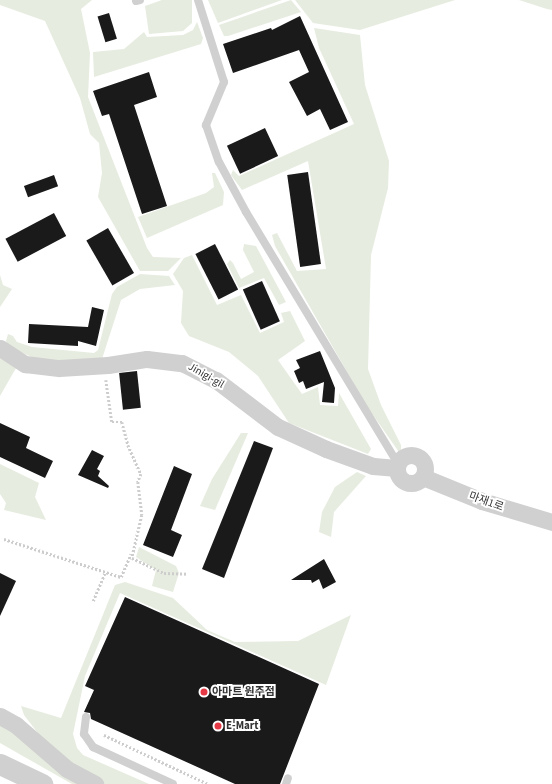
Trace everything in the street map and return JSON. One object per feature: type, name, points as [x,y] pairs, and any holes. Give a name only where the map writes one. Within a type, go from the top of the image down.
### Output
[{"type":"street","name":"Jinigi-gil","points":[[0,348],[25,364],[59,368],[104,365],[147,359],[182,363],[216,380],[278,427],[326,449],[372,466],[397,466]]},
{"type":"street","name":"마재1로","points":[[397,466],[400,477],[407,482],[416,482],[423,476],[482,501],[552,522]]},
{"type":"street","points":[[0,716],[16,725],[68,769],[94,784]]},
{"type":"street","points":[[0,764],[42,784]]},
{"type":"lane","points":[[198,0],[224,82],[206,125],[219,162],[246,212],[397,466]]},
{"type":"lane","points":[[86,717],[84,734],[93,747],[172,784]]},
{"type":"path","points":[[4,539],[121,577],[132,553],[142,515],[138,482],[142,474],[128,445],[122,422],[112,422],[104,365]]},
{"type":"path","points":[[132,553],[132,558],[135,561],[164,573],[188,574]]},
{"type":"path","points":[[93,601],[105,573]]},
{"type":"path","points":[[104,735],[208,784]]},
{"type":"shaded area","points":[[0,0],[92,0],[81,9],[90,53],[88,97],[147,248],[153,257],[181,258],[168,271],[140,271],[98,197],[102,173],[99,143],[90,134],[80,98],[45,21],[0,5]]},
{"type":"shaded area","points":[[162,0],[192,0],[192,23],[183,31],[149,34],[145,6]]},
{"type":"shaded area","points":[[208,0],[282,0],[218,23]]},
{"type":"shaded area","points":[[291,0],[301,12],[228,36],[224,36],[219,25]]},
{"type":"shaded area","points":[[295,0],[455,0],[360,30],[313,23]]},
{"type":"shaded area","points":[[519,0],[552,0],[552,10],[547,9]]},
{"type":"shaded area","points":[[197,22],[203,38],[201,44],[94,77],[93,52],[124,49],[144,32],[147,37],[183,35],[193,30]]},
{"type":"shaded area","points":[[314,28],[360,35],[365,85],[389,161],[388,188],[371,255],[368,369],[381,405],[401,445],[401,455],[366,405],[275,246],[272,235],[277,233],[297,271],[326,269],[308,161],[242,190],[231,175],[233,170],[239,176],[354,124],[319,48]]},
{"type":"shaded area","points":[[212,173],[215,173],[224,192],[223,205],[147,238],[138,217],[206,193],[214,187]]},
{"type":"shaded area","points":[[244,244],[256,246],[286,302],[279,305],[264,278],[239,288],[227,264],[230,260],[233,263],[241,279],[254,272],[243,250]]},
{"type":"shaded area","points":[[192,255],[217,305],[241,295],[260,333],[284,322],[281,313],[290,311],[305,341],[278,360],[302,394],[318,387],[320,405],[338,406],[339,393],[371,449],[368,454],[289,423],[258,376],[229,352],[189,336],[181,323],[183,291],[173,274],[184,258]]},
{"type":"shaded area","points":[[140,274],[169,276],[175,285],[140,289],[121,300],[102,359],[91,364],[34,358],[9,347],[6,341],[8,334],[13,336],[17,342],[32,347],[94,353],[98,350],[112,294],[117,287]]},
{"type":"shaded area","points":[[0,275],[3,285],[12,289],[0,307]]},
{"type":"shaded area","points":[[0,358],[16,368],[0,396]]},
{"type":"shaded area","points":[[241,433],[248,433],[215,510],[200,506],[212,479]]},
{"type":"shaded area","points":[[0,464],[39,483],[35,497],[46,520],[4,510],[6,503],[0,494]]},
{"type":"shaded area","points":[[357,472],[366,476],[334,512],[331,537],[319,532],[322,512],[335,487]]},
{"type":"shaded area","points":[[139,547],[176,566],[179,573],[173,592],[152,586],[156,570],[136,557]]},
{"type":"shaded area","points":[[125,582],[173,598],[207,630],[235,642],[298,641],[351,615],[326,685],[120,593],[85,676],[73,734],[77,748],[83,755],[149,784],[103,784],[69,765],[44,741],[24,715],[21,706],[61,718],[115,585]]},
{"type":"shaded area","points":[[0,722],[86,784],[72,784],[0,743]]},
{"type":"building","points":[[109,13],[117,39],[105,42],[98,17]]},
{"type":"building","points":[[300,16],[348,122],[330,130],[320,109],[307,116],[289,82],[309,72],[299,50],[233,73],[223,44],[271,28],[272,30]]},
{"type":"building","points":[[149,72],[157,97],[134,105],[167,206],[142,214],[109,114],[102,116],[93,91]]},
{"type":"building","points":[[265,128],[278,156],[240,174],[227,146]]},
{"type":"building","points":[[308,172],[321,264],[300,267],[287,175]]},
{"type":"building","points":[[54,175],[58,186],[28,197],[24,186]]},
{"type":"building","points":[[54,213],[66,236],[18,262],[5,239]]},
{"type":"building","points":[[108,228],[134,273],[112,286],[86,240]]},
{"type":"building","points":[[215,244],[238,289],[219,299],[195,254]]},
{"type":"building","points":[[262,281],[280,321],[261,330],[243,290]]},
{"type":"building","points":[[92,307],[104,310],[96,346],[78,341],[78,346],[28,343],[29,324],[88,327]]},
{"type":"building","points":[[320,351],[335,388],[334,403],[322,402],[324,382],[306,389],[303,381],[299,383],[294,371],[300,368],[296,360]]},
{"type":"building","points":[[137,371],[141,408],[123,410],[119,373]]},
{"type":"building","points":[[0,423],[30,437],[26,448],[53,461],[45,478],[0,457]]},
{"type":"building","points":[[254,441],[273,448],[224,578],[202,569]]},
{"type":"building","points":[[92,450],[104,456],[97,469],[100,471],[98,476],[109,486],[108,488],[78,475]]},
{"type":"building","points":[[174,466],[192,474],[171,530],[182,535],[173,557],[143,545]]},
{"type":"building","points":[[324,559],[336,582],[323,589],[319,579],[312,583],[311,580],[291,580]]},
{"type":"building","points":[[0,573],[16,581],[0,616]]},
{"type":"building","name":"아마트 원주점","points":[[125,597],[319,684],[280,784],[235,784],[91,719],[90,713],[84,712],[94,690],[85,686]]},
{"type":"place","name":"아마트 원주점","points":[[204,692]]},
{"type":"place","name":"E-Mart","points":[[218,726]]}]
